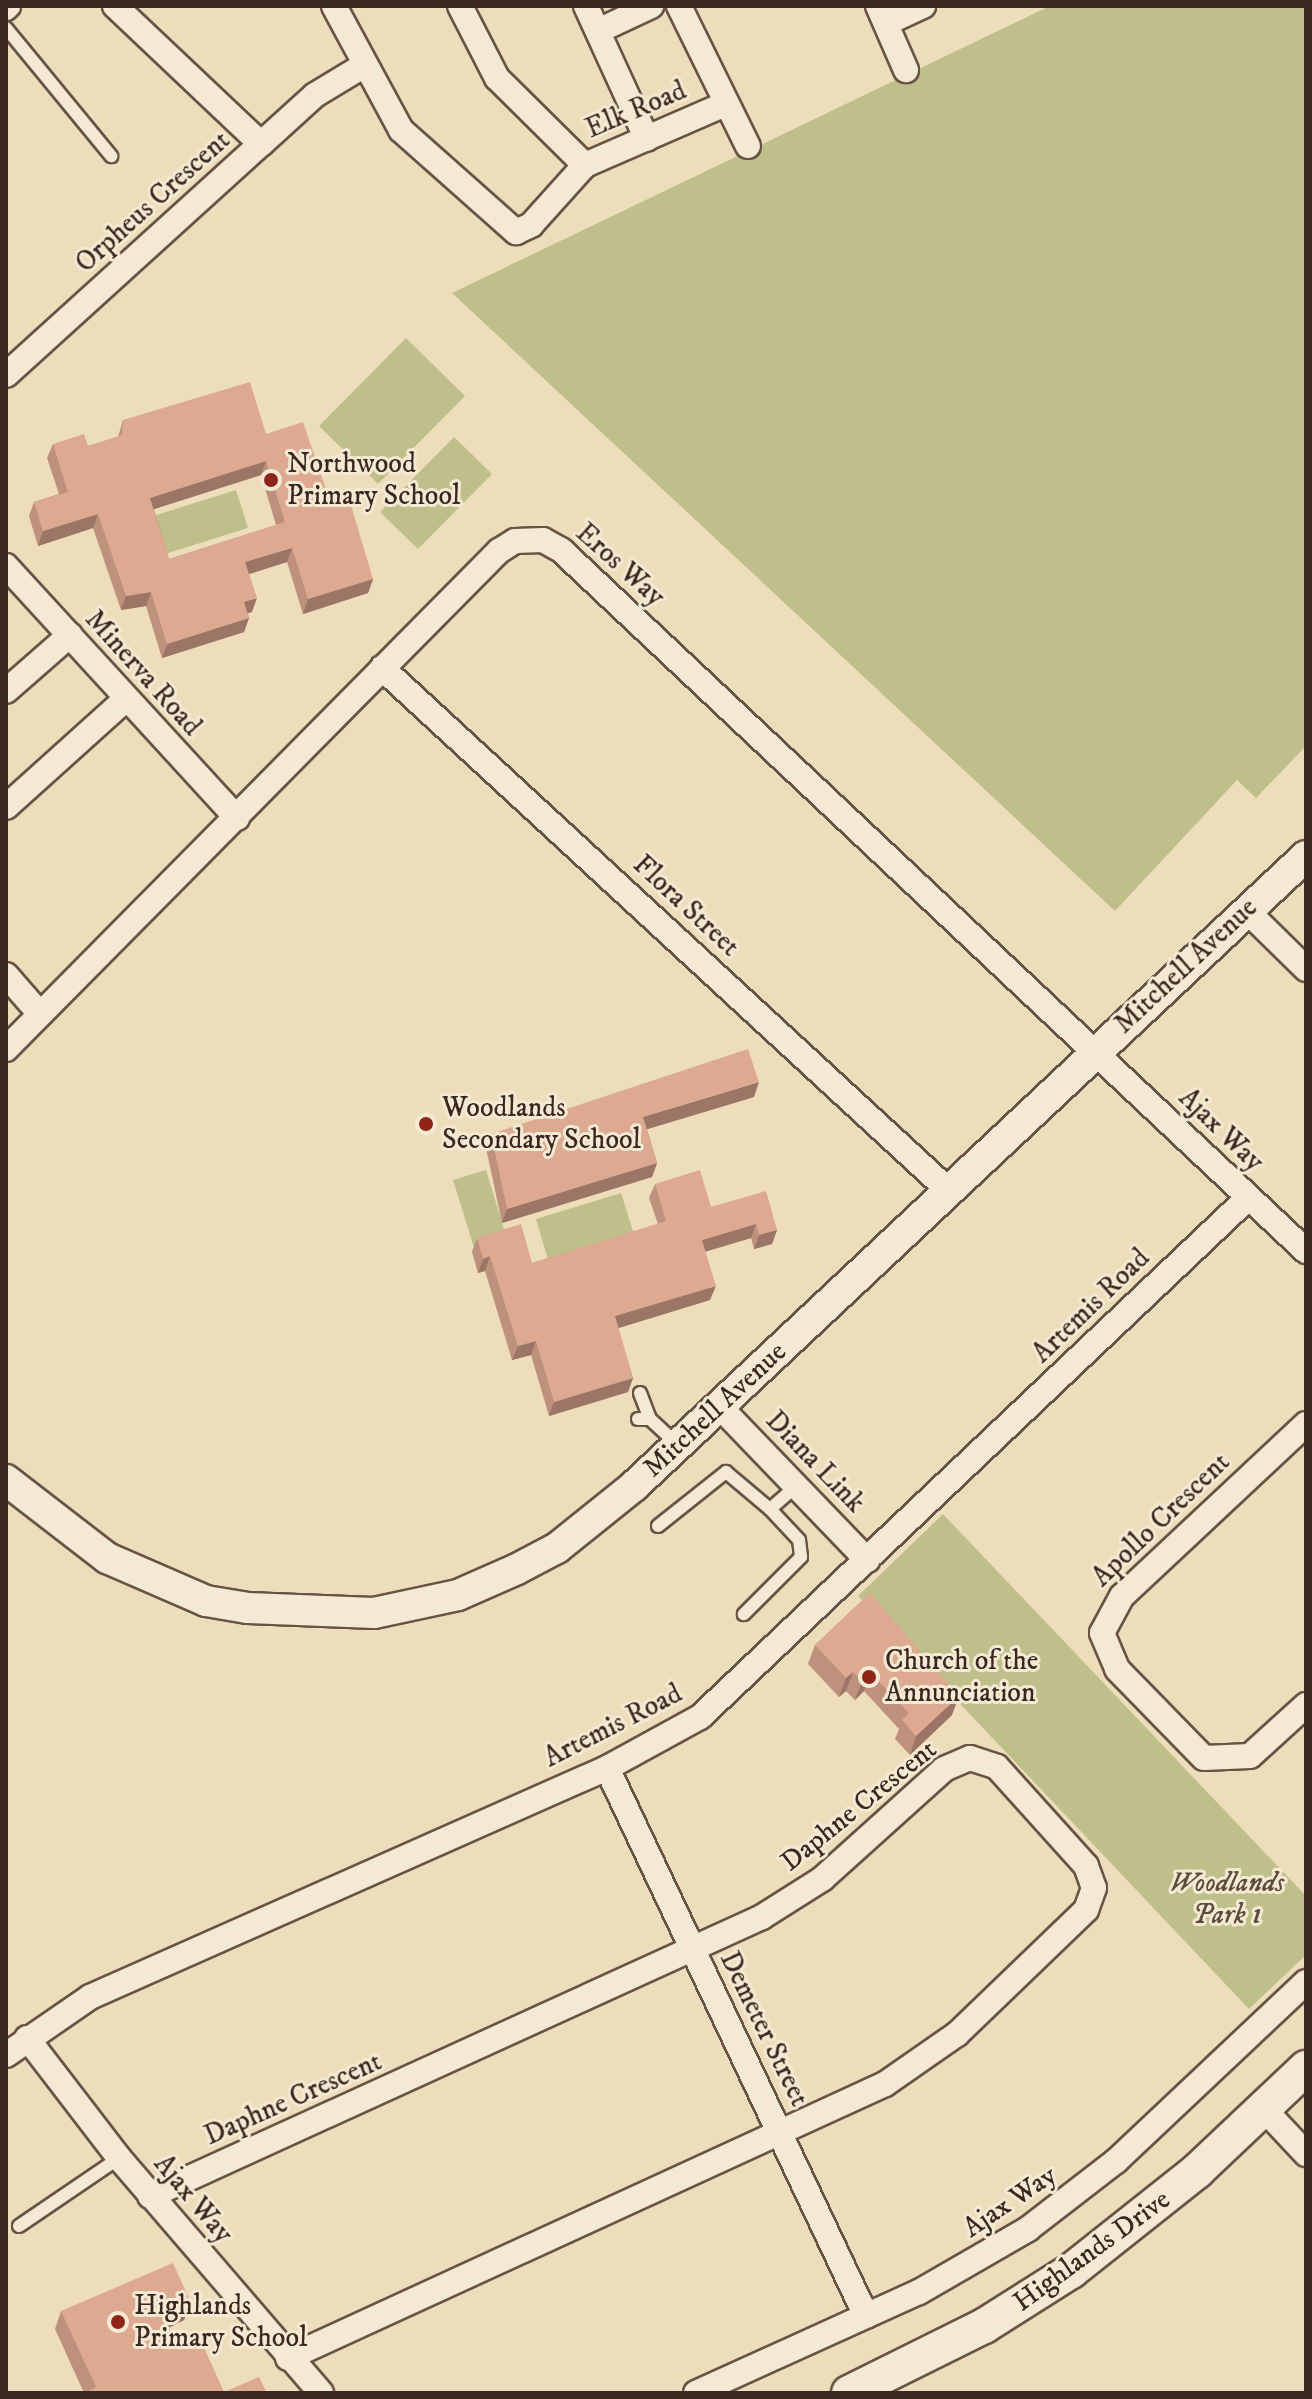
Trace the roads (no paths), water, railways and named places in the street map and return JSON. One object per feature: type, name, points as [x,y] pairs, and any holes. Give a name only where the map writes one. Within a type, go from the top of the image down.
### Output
[{"type":"main road","name":"Highlands Drive","points":[[849,2393],[984,2326],[1071,2271],[1197,2171],[1306,2068]]},
{"type":"street","name":"Orpheus Crescent","points":[[6,375],[261,144],[115,6]]},
{"type":"street","points":[[261,144],[315,95],[363,66],[334,6]]},
{"type":"street","points":[[460,6],[497,78],[585,165]]},
{"type":"street","points":[[586,6],[647,139]]},
{"type":"street","points":[[598,31],[651,6]]},
{"type":"street","points":[[679,6],[748,146]]},
{"type":"street","points":[[906,70],[882,15],[923,6]]},
{"type":"street","name":"Elk Road","points":[[363,66],[401,130],[503,226],[518,232],[531,225],[585,165],[725,104]]},
{"type":"street","name":"Eros Way","points":[[6,1049],[507,545],[550,543],[1095,1051]]},
{"type":"street","name":"Minerva Road","points":[[6,566],[140,705],[237,818]]},
{"type":"street","points":[[6,691],[70,635]]},
{"type":"street","name":"Flora Street","points":[[382,668],[948,1190]]},
{"type":"street","points":[[6,807],[140,705]]},
{"type":"street","name":"Mitchell Avenue","points":[[6,1480],[107,1558],[206,1601],[280,1614],[374,1613],[475,1589],[557,1548],[678,1445],[1306,856]]},
{"type":"street","points":[[1246,910],[1306,969]]},
{"type":"street","points":[[6,975],[40,1014]]},
{"type":"street","name":"Ajax Way","points":[[1095,1051],[1306,1251]]},
{"type":"street","name":"Artemis Road","points":[[6,2055],[90,1997],[607,1768],[700,1717],[1249,1197]]},
{"type":"street","name":"Diana Link","points":[[719,1406],[867,1560]]},
{"type":"street","name":"Apollo Crescent","points":[[1306,1424],[1122,1596],[1102,1633],[1117,1669],[1204,1758],[1250,1756],[1306,1705]]},
{"type":"street","name":"Daphne Crescent","points":[[150,2196],[693,1952],[822,1879],[944,1769],[970,1758],[997,1767],[1086,1866],[1094,1888],[1086,1910],[957,2034],[885,2084],[288,2358]]},
{"type":"street","name":"Demeter Street","points":[[607,1768],[866,2316]]},
{"type":"street","name":"Ajax Way","points":[[696,2393],[975,2263],[1077,2194],[1306,1982]]},
{"type":"street","name":"Ajax Way","points":[[27,2038],[150,2196],[321,2393]]},
{"type":"street","points":[[1263,2108],[1306,2154]]},
{"type":"lane","points":[[6,28],[111,156]]},
{"type":"lane","points":[[640,1393],[644,1419],[678,1445]]},
{"type":"lane","points":[[658,1526],[726,1472],[770,1509],[799,1540],[801,1557],[744,1614]]},
{"type":"lane","points":[[770,1509],[796,1486]]},
{"type":"lane","points":[[19,2226],[119,2158]]},
{"type":"place","name":"Northwood Primary School","points":[[271,480]]},
{"type":"place","name":"Woodlands Secondary School","points":[[426,1124]]},
{"type":"place","name":"Church of the Annunciation","points":[[869,1677]]},
{"type":"place","name":"Highlands Primary School","points":[[118,2322]]},
{"type":"park label","name":"Woodlands Park 1","points":[[1227,1899]]}]
